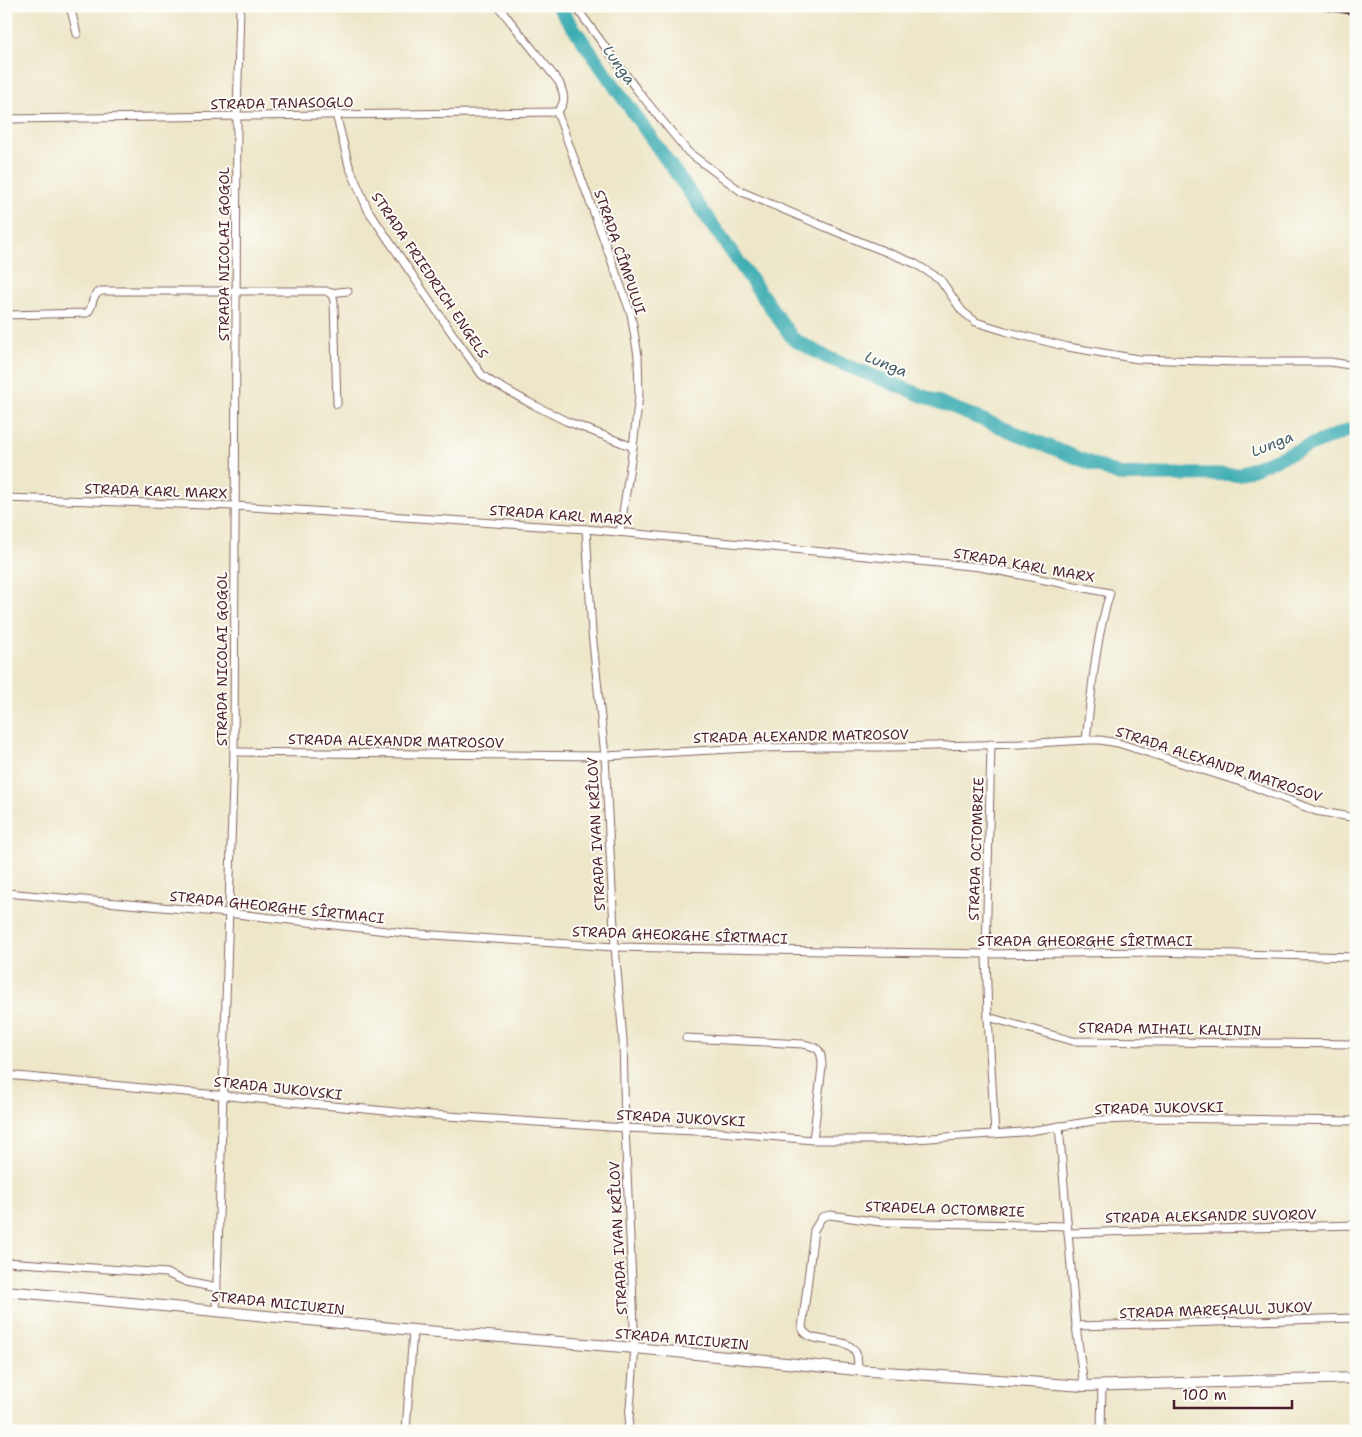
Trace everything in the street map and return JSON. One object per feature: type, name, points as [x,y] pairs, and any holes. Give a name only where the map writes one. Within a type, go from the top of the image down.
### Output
[{"type":"main road","name":"STRADA MICIURIN","points":[[6,1292],[413,1330],[635,1348],[857,1370],[1084,1386],[1356,1378]]},
{"type":"street","points":[[70,6],[77,34]]},
{"type":"street","name":"STRADA NICOLAI GOGOL","points":[[216,1311],[234,752],[237,117],[240,6]]},
{"type":"street","points":[[498,6],[558,82],[564,96],[562,108],[557,112]]},
{"type":"street","points":[[576,6],[637,90],[688,152],[742,192],[914,263],[940,279],[962,311],[976,322],[1068,347],[1138,359],[1330,362],[1356,366]]},
{"type":"street","name":"STRADA TANASOGLO","points":[[6,119],[557,112]]},
{"type":"street","name":"STRADA CÎMPULUI","points":[[557,112],[631,314],[638,356],[639,395],[620,532]]},
{"type":"street","name":"STRADA FRIEDRICH ENGELS","points":[[336,114],[348,166],[368,210],[482,375],[506,390],[566,421],[633,447]]},
{"type":"street","points":[[6,315],[87,313],[91,310],[93,297],[101,291],[326,291],[330,293],[348,291]]},
{"type":"street","points":[[330,293],[334,302],[337,404]]},
{"type":"street","name":"STRADA KARL MARX","points":[[6,498],[235,506],[586,529],[980,567],[1110,593],[1096,650],[1086,740]]},
{"type":"street","name":"STRADA IVAN KRÎLOV","points":[[586,529],[592,633],[605,756],[615,947],[623,1040],[635,1348],[628,1431]]},
{"type":"street","name":"STRADA ALEXANDR MATROSOV","points":[[234,752],[605,756],[749,748],[890,747],[1100,740],[1118,743],[1248,784],[1316,810],[1356,818]]},
{"type":"street","name":"STRADA OCTOMBRIE","points":[[991,744],[986,954],[995,1134]]},
{"type":"street","name":"STRADA GHEORGHE SÎRTMACI","points":[[6,893],[228,913],[404,933],[615,947],[986,954],[1152,952],[1356,956]]},
{"type":"street","name":"STRADA MIHAIL KALININ","points":[[988,1017],[1073,1041],[1356,1044]]},
{"type":"street","points":[[686,1038],[814,1046],[820,1051],[822,1067],[813,1140]]},
{"type":"street","name":"STRADA JUKOVSKI","points":[[6,1075],[418,1114],[625,1128],[720,1132],[813,1140],[900,1140],[995,1134],[1023,1132],[1100,1120],[1154,1118],[1356,1121]]},
{"type":"street","points":[[1059,1126],[1076,1326],[1084,1386]]},
{"type":"street","name":"STRADELA OCTOMBRIE","points":[[857,1370],[859,1360],[857,1352],[850,1346],[840,1342],[809,1336],[804,1333],[802,1328],[814,1230],[822,1217],[830,1215],[880,1222],[1067,1230]]},
{"type":"street","name":"STRADA ALEKSANDR SUVOROV","points":[[1067,1230],[1356,1225]]},
{"type":"street","points":[[6,1262],[166,1273],[186,1282],[217,1288]]},
{"type":"street","name":"STRADA MAREȘALUL JUKOV","points":[[1076,1326],[1356,1318]]},
{"type":"street","points":[[406,1431],[413,1330]]},
{"type":"street","points":[[1102,1386],[1102,1431]]},
{"type":"waterway","name":"Lunga","points":[[558,6],[793,339],[826,357],[1120,475],[1239,474],[1356,427]]},
{"type":"railway","points":[[1302,6],[1356,14]]}]
